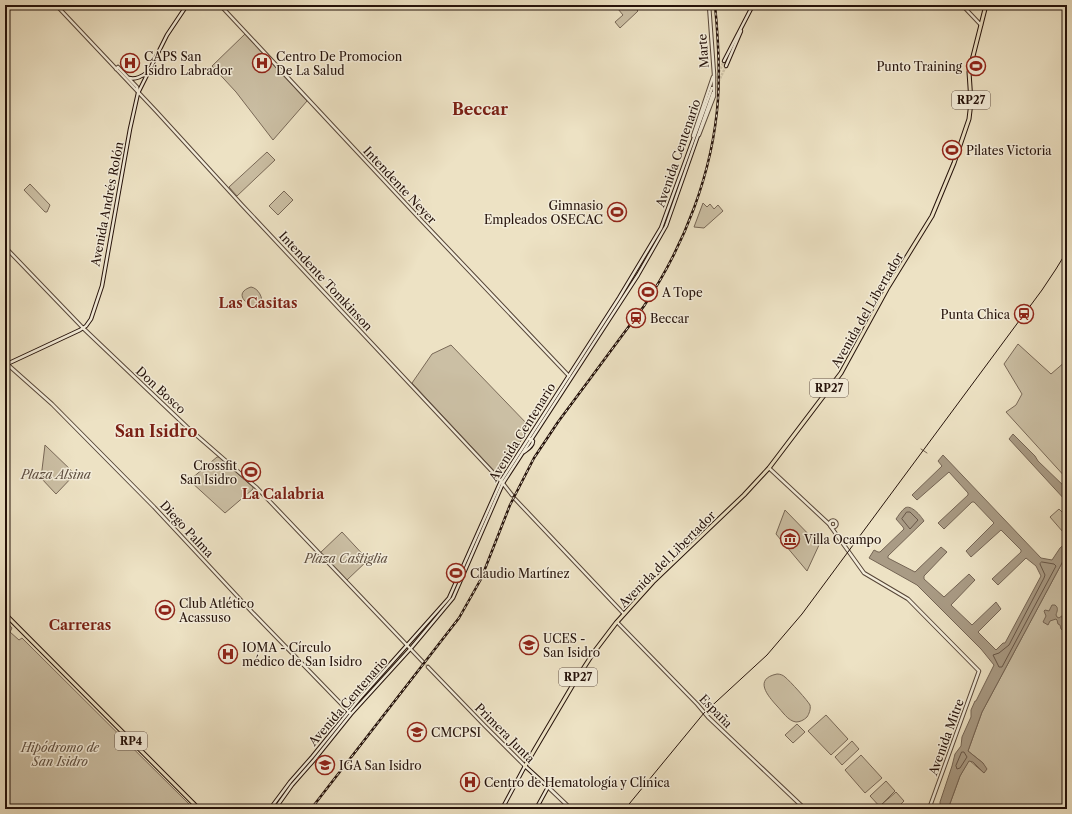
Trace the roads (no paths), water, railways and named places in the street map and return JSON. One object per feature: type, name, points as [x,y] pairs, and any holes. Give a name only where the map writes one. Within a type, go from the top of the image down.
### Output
[{"type":"main road","name":"Avenida del Libertador","points":[[525,766],[574,682],[594,652],[617,622],[653,582],[736,504],[769,468],[840,375],[886,291],[932,216],[954,163],[966,130],[971,106],[969,72],[986,5]]},
{"type":"main road","name":"RP4","points":[[5,614],[199,809]]},
{"type":"street","name":"Intendente Tomkinson","points":[[56,5],[117,68],[138,93],[502,482]]},
{"type":"street","name":"Avenida Andrés Rolón","points":[[84,328],[91,319],[102,286],[130,129],[138,93],[167,35],[187,5]]},
{"type":"street","name":"Intendente Neyer","points":[[220,5],[419,218],[570,376]]},
{"type":"street","name":"Marte","points":[[709,5],[714,74]]},
{"type":"street","points":[[726,66],[741,30],[754,5]]},
{"type":"street","points":[[962,5],[981,26]]},
{"type":"street","points":[[724,61],[737,34],[741,30]]},
{"type":"street","name":"Intendente Tomkinson","points":[[117,68],[137,87],[138,93]]},
{"type":"street","points":[[129,78],[135,78],[148,71]]},
{"type":"street","name":"Avenida Centenario","points":[[275,809],[292,785],[376,680],[409,647],[453,598],[502,482],[637,269],[661,228],[667,215],[712,87],[714,74]]},
{"type":"street","name":"Avenida Centenario","points":[[570,376],[640,272],[664,229],[670,216],[694,145],[714,95],[712,87]]},
{"type":"street","name":"Don Bosco","points":[[5,247],[84,328],[187,427],[257,488],[409,647]]},
{"type":"street","points":[[6,364],[84,328]]},
{"type":"street","name":"Diego Palma","points":[[6,364],[52,404],[150,502],[350,713]]},
{"type":"street","name":"Avenida Centenario","points":[[502,482],[524,452],[529,449],[533,443],[530,439]]},
{"type":"street","name":"Avenida Mitre","points":[[769,468],[831,526],[834,533],[864,573],[908,599],[979,671],[929,809]]},
{"type":"street","points":[[502,482],[512,495]]},
{"type":"street","points":[[516,500],[624,614]]},
{"type":"street","name":"España","points":[[617,622],[708,717],[805,809]]},
{"type":"street","points":[[409,647],[423,662]]},
{"type":"street","name":"Primera Junta","points":[[428,667],[525,766],[571,809]]},
{"type":"street","name":"Avenida Centenario","points":[[270,809],[291,781],[350,713]]},
{"type":"street","name":"RP27","points":[[502,809],[525,766]]},
{"type":"street","points":[[536,809],[548,787]]},
{"type":"water","points":[[1013,434],[1067,489],[1067,504],[1066,501],[1009,439]]},
{"type":"water","points":[[943,455],[1041,558],[1052,560],[1060,548],[1067,542],[1067,557],[1063,561],[982,712],[968,751],[983,763],[987,769],[984,773],[973,762],[969,761],[960,776],[948,809],[940,809],[940,802],[955,754],[961,746],[962,737],[971,717],[971,710],[994,665],[981,649],[917,585],[869,558],[874,550],[880,552],[904,529],[896,519],[903,510],[907,507],[913,509],[924,521],[888,556],[888,558],[915,572],[941,547],[947,552],[924,576],[924,579],[944,597],[969,574],[975,580],[951,605],[972,625],[996,602],[1001,609],[978,632],[996,650],[1003,643],[1005,643],[1041,576],[1036,566],[1026,558],[998,585],[992,579],[1021,552],[1021,550],[1001,530],[971,557],[966,551],[994,523],[974,502],[972,502],[944,529],[938,523],[968,495],[968,493],[949,472],[917,500],[912,495],[942,466],[938,461]]},
{"type":"water","points":[[1052,605],[1057,607],[1057,617],[1059,618],[1063,615],[1062,618],[1066,620],[1067,634],[1061,629],[1056,619],[1050,621],[1048,625],[1043,622],[1046,616],[1044,611],[1049,611]]},
{"type":"waterway","points":[[921,449],[927,453]]},
{"type":"tunnel","points":[[712,88],[724,61]]},
{"type":"tunnel","points":[[714,91],[726,66]]},
{"type":"tunnel","points":[[423,662],[428,667]]},
{"type":"tram line","points":[[625,809],[704,713],[767,655],[802,614],[1042,290],[1067,251]]},
{"type":"railway","points":[[311,809],[459,618],[481,579],[510,505],[534,458],[558,422],[644,306],[672,259],[684,234],[703,181],[715,127],[719,76],[715,5]]},
{"type":"place","name":"CAPS San Isidro Labrador","points":[[130,63]]},
{"type":"place","name":"Centro De Promocion De La Salud","points":[[262,63]]},
{"type":"place","name":"Punto Training","points":[[976,66]]},
{"type":"place","name":"Pilates Victoria","points":[[952,150]]},
{"type":"place","name":"Gimnasio Empleados OSECAC","points":[[617,212]]},
{"type":"place","name":"A Tope","points":[[648,292]]},
{"type":"place","name":"Punta Chica","points":[[1024,314]]},
{"type":"place","name":"Beccar","points":[[636,318]]},
{"type":"place","name":"Crossfit San Isidro","points":[[251,472]]},
{"type":"place","name":"Villa Ocampo","points":[[790,539]]},
{"type":"place","name":"Claudio Martínez","points":[[456,573]]},
{"type":"place","name":"Club Atlético Acassuso","points":[[165,610]]},
{"type":"place","name":"UCES - San Isidro","points":[[529,645]]},
{"type":"place","name":"IOMA - Círculo médico de San Isidro","points":[[228,654]]},
{"type":"place","name":"CMCPSI","points":[[417,732]]},
{"type":"place","name":"IGA San Isidro","points":[[325,765]]},
{"type":"place","name":"Centro de Hematología y Clínica","points":[[470,782]]},
{"type":"district","name":"Beccar","points":[[480,109]]},
{"type":"district","name":"Las Casitas","points":[[258,303]]},
{"type":"district","name":"San Isidro","points":[[156,431]]},
{"type":"district","name":"La Calabria","points":[[283,494]]},
{"type":"district","name":"Carreras","points":[[80,625]]},
{"type":"park label","name":"Plaza Alsina","points":[[56,474]]},
{"type":"park label","name":"Plaza Castiglia","points":[[346,558]]},
{"type":"park label","name":"Hipódromo de San Isidro","points":[[60,754]]}]
